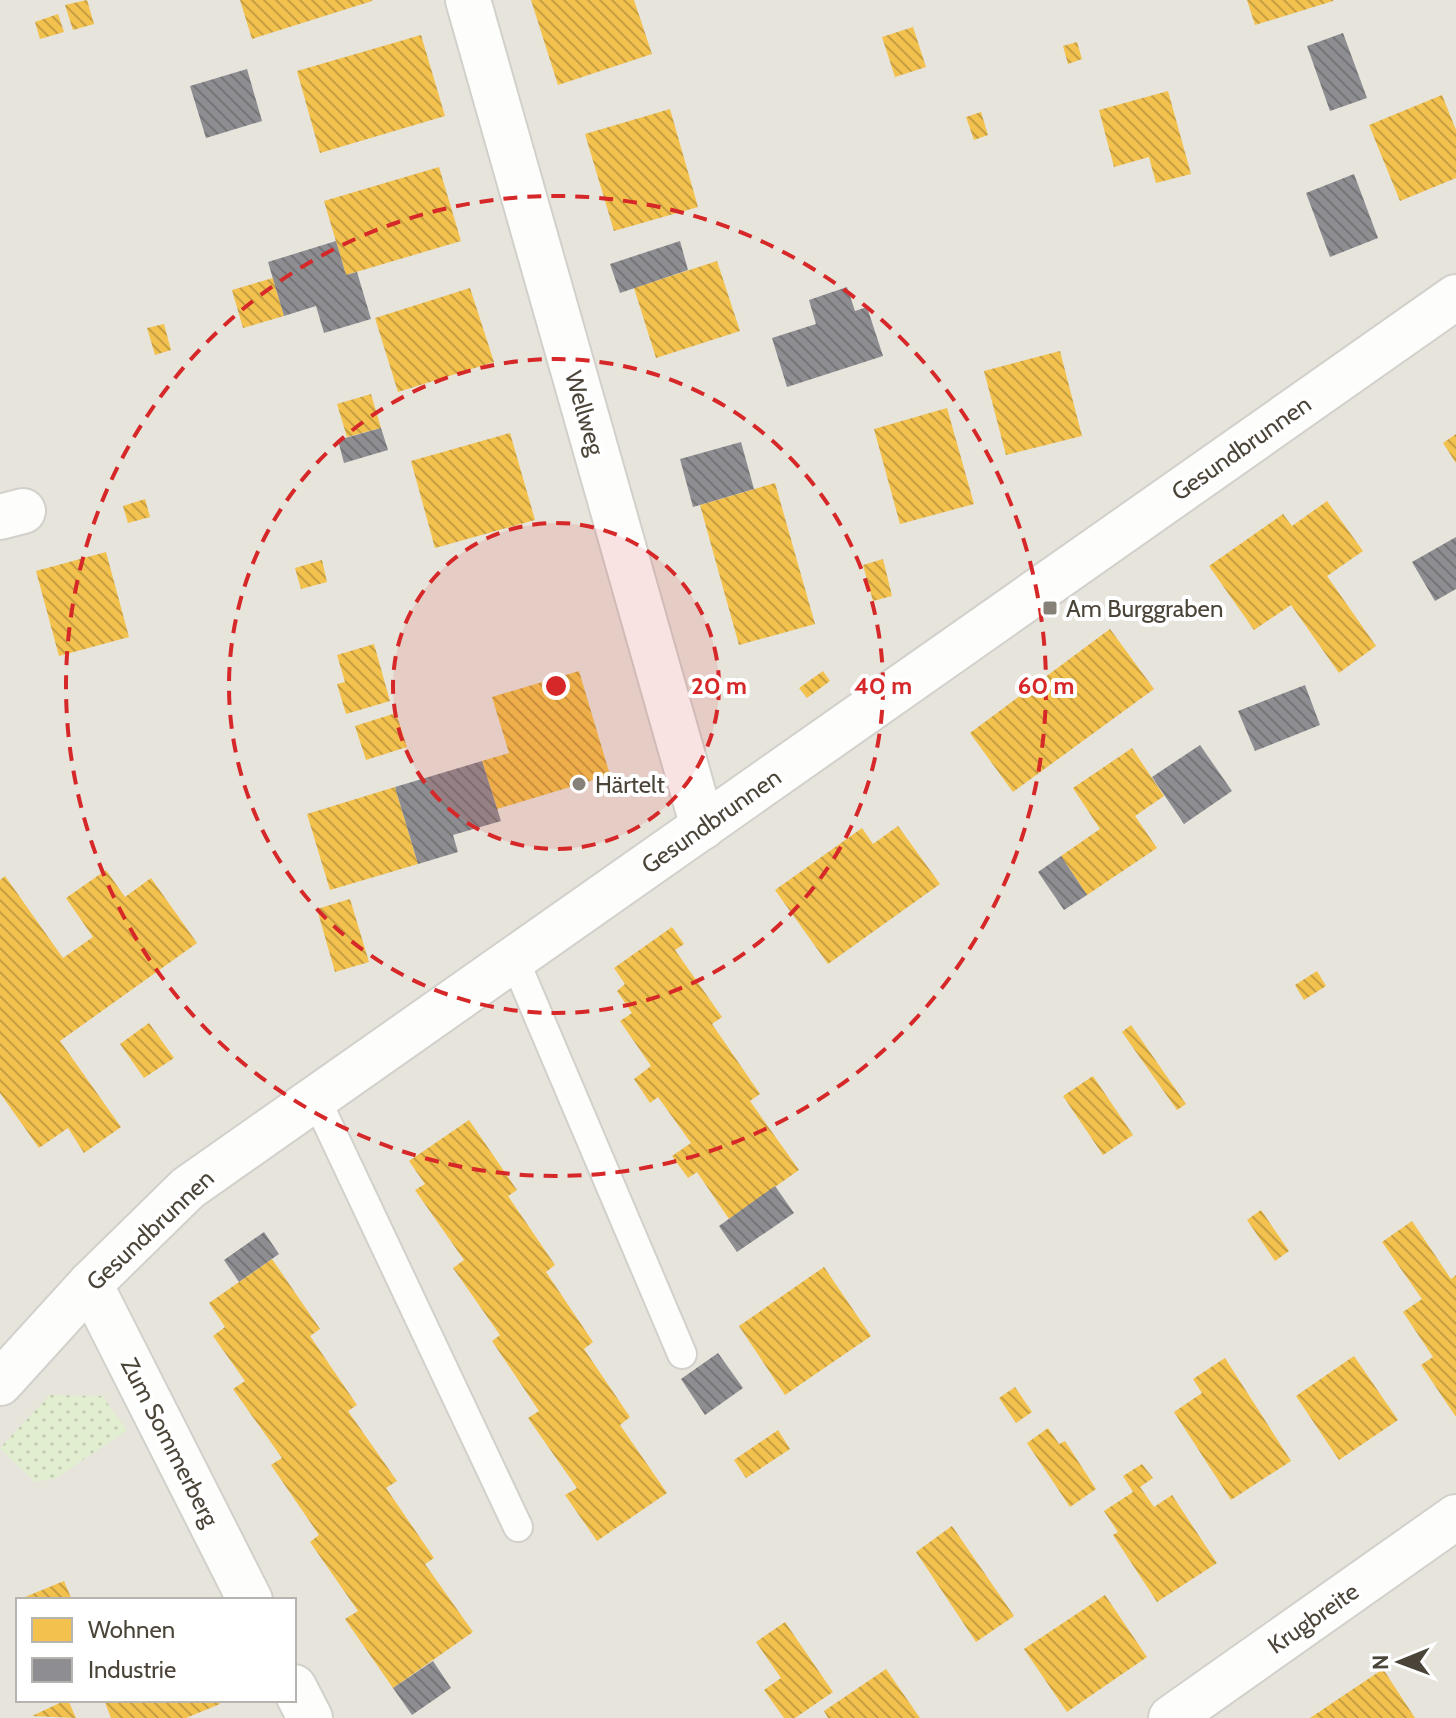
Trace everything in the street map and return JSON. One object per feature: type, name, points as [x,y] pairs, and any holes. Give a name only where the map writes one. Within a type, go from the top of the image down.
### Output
[{"type":"street","name":"Wellweg","points":[[468,0],[703,827]]},
{"type":"street","name":"Gesundbrunnen","points":[[0,1383],[90,1284],[188,1188],[1456,297]]},
{"type":"street","name":"Zum Sommerberg","points":[[90,1284],[249,1598]]},
{"type":"street","name":"Krugbreite","points":[[1171,1718],[1456,1517]]},
{"type":"street","points":[[296,1691],[310,1718]]},
{"type":"lane","points":[[515,961],[682,1354]]},
{"type":"lane","points":[[316,1099],[518,1527]]},
{"type":"shaded area","points":[[0,0],[1456,0],[1456,1718],[0,1718]]},
{"type":"green space","points":[[50,1395],[102,1396],[127,1430],[56,1478],[35,1482],[0,1448]]},
{"type":"building: Wohnen","points":[[87,0],[94,24],[73,30],[65,5]]},
{"type":"building: Wohnen","points":[[240,0],[372,0],[372,1],[252,39]]},
{"type":"building: Wohnen","points":[[531,0],[634,0],[652,54],[558,85]]},
{"type":"building: Wohnen","points":[[1247,0],[1333,0],[1333,1],[1255,25]]},
{"type":"building: Wohnen","points":[[58,14],[64,32],[40,39],[35,22]]},
{"type":"building: Wohnen","points":[[913,27],[926,67],[895,77],[882,37]]},
{"type":"building: Wohnen","points":[[421,35],[445,116],[320,153],[297,71]]},
{"type":"building: Wohnen","points":[[1077,42],[1082,59],[1068,64],[1063,46]]},
{"type":"building: Wohnen","points":[[1168,91],[1191,174],[1156,183],[1149,157],[1114,167],[1099,110]]},
{"type":"building: Wohnen","points":[[1442,95],[1456,130],[1456,178],[1400,201],[1369,125]]},
{"type":"building: Wohnen","points":[[670,109],[698,207],[614,231],[585,134]]},
{"type":"building: Wohnen","points":[[981,112],[988,135],[974,140],[966,117]]},
{"type":"building: Wohnen","points":[[439,167],[461,241],[346,275],[324,201]]},
{"type":"building: Wohnen","points":[[717,261],[740,331],[656,358],[634,288]]},
{"type":"building: Wohnen","points":[[273,278],[284,316],[243,328],[232,290]]},
{"type":"building: Wohnen","points":[[470,288],[494,362],[398,392],[375,318]]},
{"type":"building: Wohnen","points":[[164,324],[171,350],[155,355],[147,328]]},
{"type":"building: Wohnen","points":[[1060,351],[1082,436],[1006,455],[984,371]]},
{"type":"building: Wohnen","points":[[371,394],[381,428],[347,437],[337,404]]},
{"type":"building: Wohnen","points":[[947,408],[974,504],[900,524],[874,429]]},
{"type":"building: Wohnen","points":[[510,433],[535,520],[435,548],[411,461]]},
{"type":"building: Wohnen","points":[[1456,434],[1456,463],[1443,443]]},
{"type":"building: Wohnen","points":[[775,483],[815,624],[739,645],[700,505]]},
{"type":"building: Wohnen","points":[[145,499],[150,517],[128,523],[123,506]]},
{"type":"building: Wohnen","points":[[1327,501],[1363,551],[1327,576],[1376,646],[1339,673],[1291,605],[1254,630],[1209,566],[1283,514],[1292,526]]},
{"type":"building: Wohnen","points":[[106,552],[129,637],[59,656],[36,571]]},
{"type":"building: Wohnen","points":[[883,559],[892,596],[873,601],[863,565]]},
{"type":"building: Wohnen","points":[[322,560],[327,582],[301,589],[295,568]]},
{"type":"building: Wohnen","points":[[1110,629],[1154,689],[1013,792],[970,733]]},
{"type":"building: Wohnen","points":[[374,644],[390,701],[346,714],[337,684],[345,682],[337,655]]},
{"type":"building: Wohnen","points":[[579,671],[610,775],[497,809],[482,761],[509,753],[492,697]]},
{"type":"building: Wohnen","points":[[823,671],[830,681],[807,698],[799,688]]},
{"type":"building: Wohnen","points":[[396,713],[407,747],[366,760],[355,726]]},
{"type":"building: Wohnen","points":[[1132,748],[1164,796],[1135,816],[1157,848],[1087,895],[1061,856],[1100,829],[1073,788]]},
{"type":"building: Wohnen","points":[[395,787],[418,864],[330,890],[307,814]]},
{"type":"building: Wohnen","points":[[898,826],[940,884],[828,964],[775,890],[862,828],[873,844]]},
{"type":"building: Wohnen","points":[[106,870],[125,897],[151,878],[197,943],[60,1041],[121,1127],[84,1153],[68,1128],[39,1148],[0,1093],[0,880],[5,876],[63,958],[93,937],[66,898]]},
{"type":"building: Wohnen","points":[[350,899],[369,962],[335,972],[317,909]]},
{"type":"building: Wohnen","points":[[672,927],[684,944],[675,950],[722,1017],[712,1024],[760,1094],[750,1101],[799,1170],[729,1219],[697,1172],[688,1178],[672,1156],[691,1143],[658,1097],[650,1103],[634,1079],[651,1066],[620,1021],[632,1013],[617,991],[625,984],[614,968]]},
{"type":"building: Wohnen","points":[[1317,971],[1326,986],[1304,1000],[1295,985]]},
{"type":"building: Wohnen","points":[[149,1023],[174,1058],[144,1078],[120,1044]]},
{"type":"building: Wohnen","points":[[1131,1025],[1186,1104],[1177,1110],[1122,1032]]},
{"type":"building: Wohnen","points":[[1093,1076],[1133,1135],[1103,1155],[1063,1096]]},
{"type":"building: Wohnen","points":[[469,1120],[517,1190],[508,1196],[555,1265],[546,1272],[593,1342],[584,1349],[630,1417],[620,1425],[667,1493],[597,1541],[565,1495],[577,1488],[528,1418],[539,1411],[492,1341],[500,1335],[453,1268],[464,1260],[415,1190],[425,1184],[409,1161]]},
{"type":"building: Wohnen","points":[[1261,1210],[1289,1251],[1275,1261],[1247,1220]]},
{"type":"building: Wohnen","points":[[1412,1221],[1451,1279],[1456,1275],[1456,1417],[1421,1365],[1433,1357],[1403,1312],[1422,1299],[1382,1242]]},
{"type":"building: Wohnen","points":[[272,1259],[320,1329],[310,1336],[357,1405],[348,1411],[397,1481],[386,1488],[434,1558],[425,1564],[473,1632],[393,1688],[345,1619],[358,1611],[310,1542],[319,1535],[271,1465],[282,1458],[233,1389],[245,1381],[213,1336],[225,1327],[209,1303]]},
{"type":"building: Wohnen","points":[[824,1267],[871,1336],[785,1395],[739,1326]]},
{"type":"building: Wohnen","points":[[1354,1356],[1398,1420],[1339,1460],[1296,1396]]},
{"type":"building: Wohnen","points":[[1225,1358],[1291,1461],[1231,1500],[1174,1412],[1202,1393],[1193,1379]]},
{"type":"building: Wohnen","points":[[1015,1387],[1032,1412],[1016,1423],[999,1398]]},
{"type":"building: Wohnen","points":[[1048,1428],[1059,1444],[1065,1441],[1096,1489],[1070,1507],[1027,1443]]},
{"type":"building: Wohnen","points":[[778,1430],[790,1449],[746,1478],[734,1460]]},
{"type":"building: Wohnen","points":[[1142,1464],[1153,1478],[1140,1487],[1154,1507],[1172,1495],[1217,1563],[1157,1602],[1113,1535],[1118,1532],[1104,1511],[1133,1492],[1123,1476]]},
{"type":"building: Wohnen","points":[[952,1526],[1014,1616],[976,1642],[916,1552]]},
{"type":"building: Wohnen","points":[[64,1581],[71,1598],[25,1598]]},
{"type":"building: Wohnen","points":[[1105,1595],[1147,1657],[1067,1712],[1024,1649]]},
{"type":"building: Wohnen","points":[[785,1622],[833,1692],[795,1718],[784,1718],[764,1690],[781,1678],[756,1642]]},
{"type":"building: Wohnen","points":[[886,1669],[920,1718],[828,1718],[824,1711]]},
{"type":"building: Wohnen","points":[[1383,1669],[1415,1718],[1310,1718]]},
{"type":"building: Wohnen","points":[[62,1702],[69,1702],[76,1718],[32,1716]]},
{"type":"building: Wohnen","points":[[105,1702],[220,1704],[186,1718],[111,1718]]},
{"type":"building: Industrie","points":[[1343,33],[1367,98],[1330,111],[1307,46]]},
{"type":"building: Industrie","points":[[247,69],[262,121],[206,138],[190,86]]},
{"type":"building: Industrie","points":[[1354,174],[1378,238],[1330,257],[1306,193]]},
{"type":"building: Industrie","points":[[336,241],[346,275],[357,272],[371,319],[324,333],[316,306],[284,316],[268,262]]},
{"type":"building: Industrie","points":[[680,241],[688,270],[620,293],[610,264]]},
{"type":"building: Industrie","points":[[847,287],[855,311],[867,307],[883,356],[787,387],[772,338],[816,324],[809,300]]},
{"type":"building: Industrie","points":[[381,428],[388,450],[344,463],[338,440]]},
{"type":"building: Industrie","points":[[741,442],[754,489],[693,507],[680,459]]},
{"type":"building: Industrie","points":[[1456,537],[1456,589],[1435,601],[1412,562]]},
{"type":"building: Industrie","points":[[1305,685],[1320,725],[1255,751],[1238,711]]},
{"type":"building: Industrie","points":[[1200,745],[1232,791],[1184,824],[1152,777]]},
{"type":"building: Industrie","points":[[482,761],[501,821],[453,835],[458,852],[418,864],[395,787]]},
{"type":"building: Industrie","points":[[1061,856],[1087,895],[1064,910],[1038,872]]},
{"type":"building: Industrie","points":[[775,1186],[794,1213],[737,1252],[719,1226]]},
{"type":"building: Industrie","points":[[264,1232],[279,1254],[239,1282],[224,1260]]},
{"type":"building: Industrie","points":[[718,1353],[743,1388],[705,1415],[681,1379]]},
{"type":"building: Industrie","points":[[433,1661],[451,1688],[412,1715],[393,1688]]},
{"type":"place","name":"Am Burggraben","points":[[1050,608]]},
{"type":"place","name":"Härtelt","points":[[579,784]]}]
